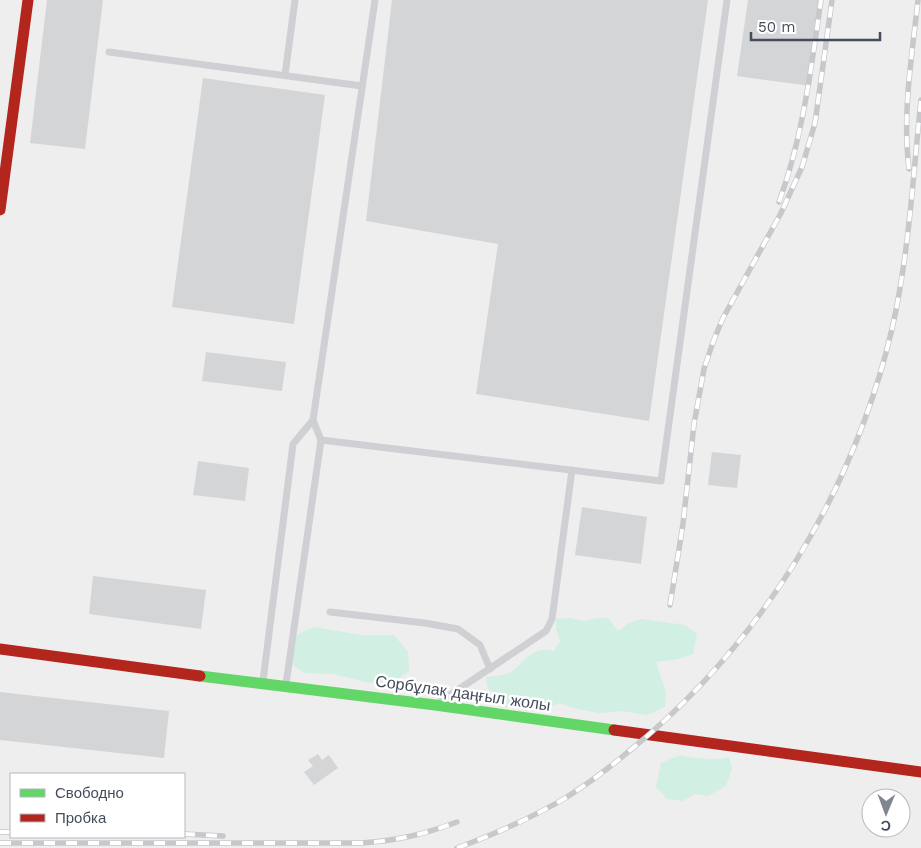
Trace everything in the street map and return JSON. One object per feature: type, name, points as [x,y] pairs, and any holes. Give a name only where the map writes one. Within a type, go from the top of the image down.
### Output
[{"type":"main road","points":[[0,210],[28,0]]},
{"type":"main road","name":"Сорбұлақ даңғыл жолы","points":[[0,649],[435,705],[921,772]]},
{"type":"lane","points":[[285,75],[295,0]]},
{"type":"lane","points":[[286,687],[321,440],[313,420],[375,0]]},
{"type":"lane","points":[[321,440],[660,481],[727,0]]},
{"type":"lane","points":[[109,52],[362,86]]},
{"type":"lane","points":[[262,684],[293,444],[313,420]]},
{"type":"lane","points":[[435,705],[546,631],[552,619],[572,470]]},
{"type":"lane","points":[[330,612],[424,622],[458,629],[480,645],[490,669]]},
{"type":"green space","points":[[569,618],[585,621],[608,618],[618,631],[629,623],[641,619],[685,625],[697,634],[693,654],[679,659],[656,662],[666,692],[665,707],[647,715],[621,711],[599,713],[573,708],[560,703],[541,709],[502,707],[495,694],[488,689],[486,677],[509,673],[539,650],[554,651],[560,641],[556,630],[556,619]]},
{"type":"green space","points":[[314,627],[361,635],[394,635],[408,652],[409,671],[395,682],[370,683],[333,674],[304,673],[293,665],[288,647],[298,634]]},
{"type":"green space","points":[[680,755],[704,759],[729,757],[732,768],[726,786],[708,796],[695,794],[683,801],[667,799],[656,787],[661,763]]},
{"type":"building","points":[[47,0],[103,0],[85,149],[30,143]]},
{"type":"building","points":[[392,0],[708,0],[649,421],[476,394],[498,244],[366,221]]},
{"type":"building","points":[[748,0],[822,0],[811,86],[737,76]]},
{"type":"building","points":[[203,78],[325,95],[294,324],[172,307]]},
{"type":"building","points":[[206,352],[286,362],[282,391],[202,381]]},
{"type":"building","points":[[712,452],[741,455],[737,488],[708,485]]},
{"type":"building","points":[[198,461],[249,468],[245,501],[193,495]]},
{"type":"building","points":[[582,507],[647,517],[641,564],[575,555]]},
{"type":"building","points":[[93,576],[206,590],[201,629],[89,614]]},
{"type":"building","points":[[0,692],[169,711],[164,758],[0,740]]},
{"type":"building","points":[[318,754],[322,760],[329,755],[338,768],[314,785],[304,772],[313,766],[308,760]]},
{"type":"railway","points":[[779,202],[800,127],[810,77],[821,0]]},
{"type":"railway","points":[[670,605],[683,524],[694,424],[704,369],[723,318],[781,213],[802,167],[815,123],[832,0]]},
{"type":"railway","points":[[909,169],[907,106],[918,0]]},
{"type":"railway","points":[[457,848],[513,825],[554,805],[591,781],[628,752],[676,710],[719,664],[759,615],[795,563],[826,507],[853,450],[875,390],[892,329],[907,244],[921,100]]},
{"type":"railway","points":[[0,843],[362,843],[410,836],[457,822]]},
{"type":"railway","points":[[0,832],[10,832]]},
{"type":"railway","points":[[185,834],[223,836]]},
{"type":"traffic: fast","points":[[200,676],[435,705],[614,730]]},
{"type":"traffic: jam","points":[[0,210],[28,0]]},
{"type":"traffic: jam","points":[[0,649],[200,676]]},
{"type":"traffic: jam","points":[[614,730],[921,772]]}]
